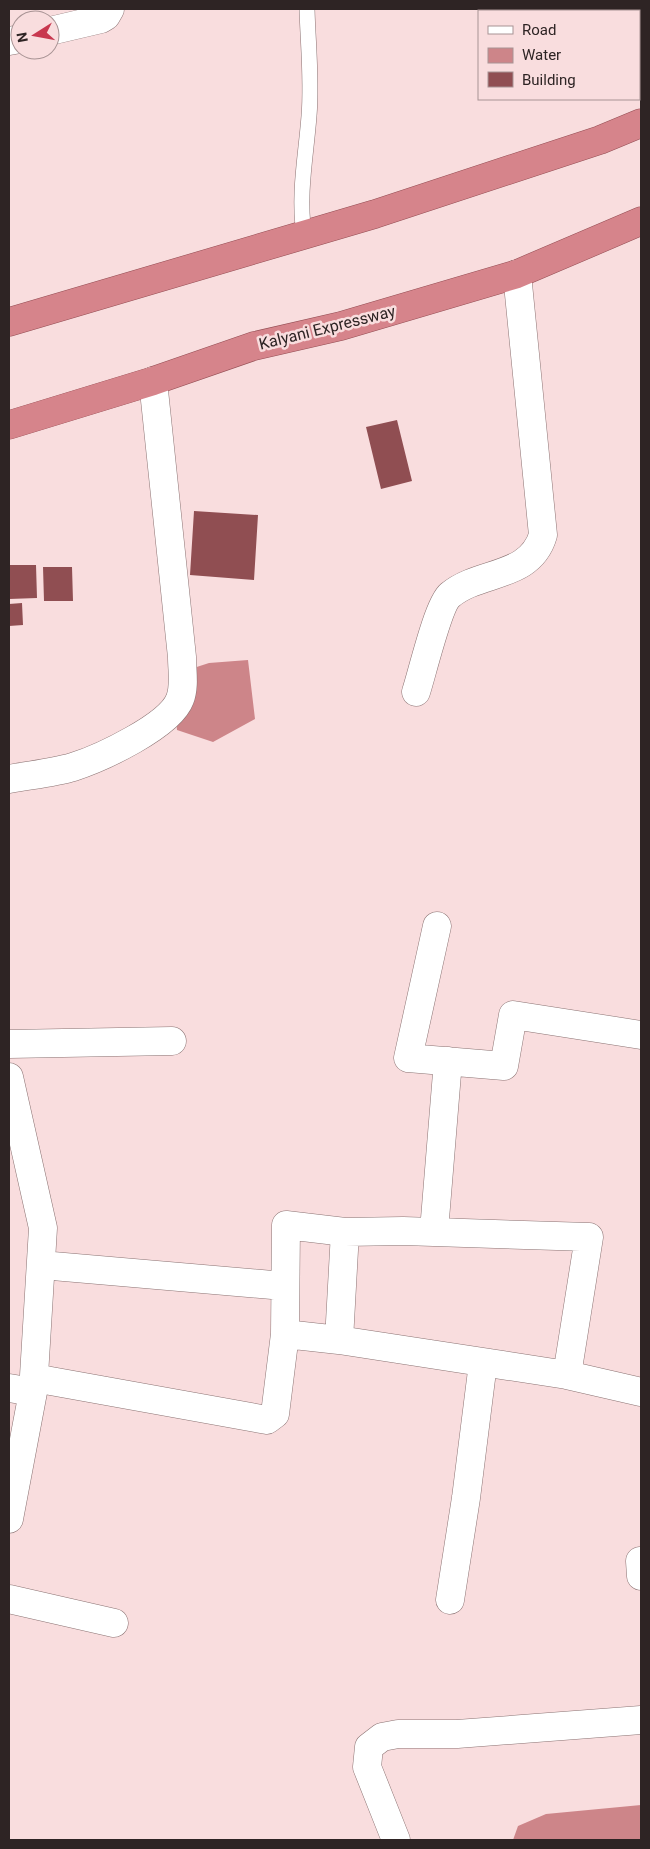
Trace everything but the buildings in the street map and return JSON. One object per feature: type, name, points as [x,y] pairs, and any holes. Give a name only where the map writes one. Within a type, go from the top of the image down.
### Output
[{"type":"highway","points":[[9,322],[304,234],[600,140],[641,122]]},
{"type":"highway","name":"Kalyani Expressway","points":[[9,425],[153,381],[254,346],[341,326],[517,274],[641,221]]},
{"type":"street","points":[[60,29],[100,19],[106,16],[110,9]]},
{"type":"street","points":[[416,692],[441,608],[449,595],[527,561],[539,549],[543,535],[517,274]]},
{"type":"street","points":[[9,779],[72,768],[104,756],[169,717],[180,701],[184,689],[182,657],[153,381]]},
{"type":"street","points":[[437,926],[408,1058],[504,1066],[513,1015],[641,1034]]},
{"type":"street","points":[[9,1044],[172,1041]]},
{"type":"street","points":[[434,1231],[448,1061]]},
{"type":"street","points":[[9,1077],[43,1228],[41,1265],[9,1519]]},
{"type":"street","points":[[25,1386],[267,1420],[275,1414],[285,1334],[286,1225],[345,1232],[434,1231],[588,1237],[567,1375]]},
{"type":"street","points":[[339,1340],[345,1232]]},
{"type":"street","points":[[41,1265],[284,1286]]},
{"type":"street","points":[[285,1334],[339,1340],[567,1375],[641,1392]]},
{"type":"street","points":[[450,1600],[466,1498],[483,1362]]},
{"type":"street","points":[[9,1599],[114,1623]]},
{"type":"street","points":[[396,1840],[367,1767],[369,1747],[382,1738],[398,1734],[457,1734],[641,1720]]},
{"type":"lane","points":[[304,234],[301,213],[302,177],[309,114],[308,9]]},
{"type":"water","points":[[248,660],[255,719],[213,742],[177,730],[172,675],[209,663]]},
{"type":"water","points":[[641,1805],[641,1840],[513,1840],[518,1826],[546,1814]]}]
